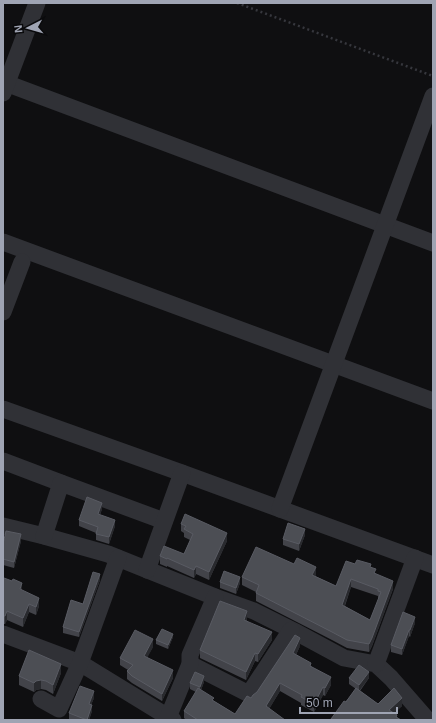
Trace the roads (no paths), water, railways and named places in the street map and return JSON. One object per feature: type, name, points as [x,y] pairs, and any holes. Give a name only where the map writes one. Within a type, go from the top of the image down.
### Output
[{"type":"street","points":[[37,3],[4,86],[433,243]]},
{"type":"street","points":[[280,509],[433,96]]},
{"type":"street","points":[[3,242],[433,401]]},
{"type":"street","points":[[3,312],[22,262]]},
{"type":"street","points":[[3,409],[433,565]]},
{"type":"street","points":[[3,461],[164,521]]},
{"type":"street","points":[[147,570],[182,473]]},
{"type":"street","points":[[44,536],[61,483]]},
{"type":"street","points":[[3,526],[108,554],[254,611],[344,658],[376,664],[391,678],[426,720]]},
{"type":"street","points":[[41,699],[59,709],[80,663],[118,558]]},
{"type":"street","points":[[376,664],[415,558]]},
{"type":"street","points":[[3,634],[80,663],[169,719],[190,664],[190,654],[215,597]]},
{"type":"street","points":[[190,664],[249,694],[291,630]]}]
